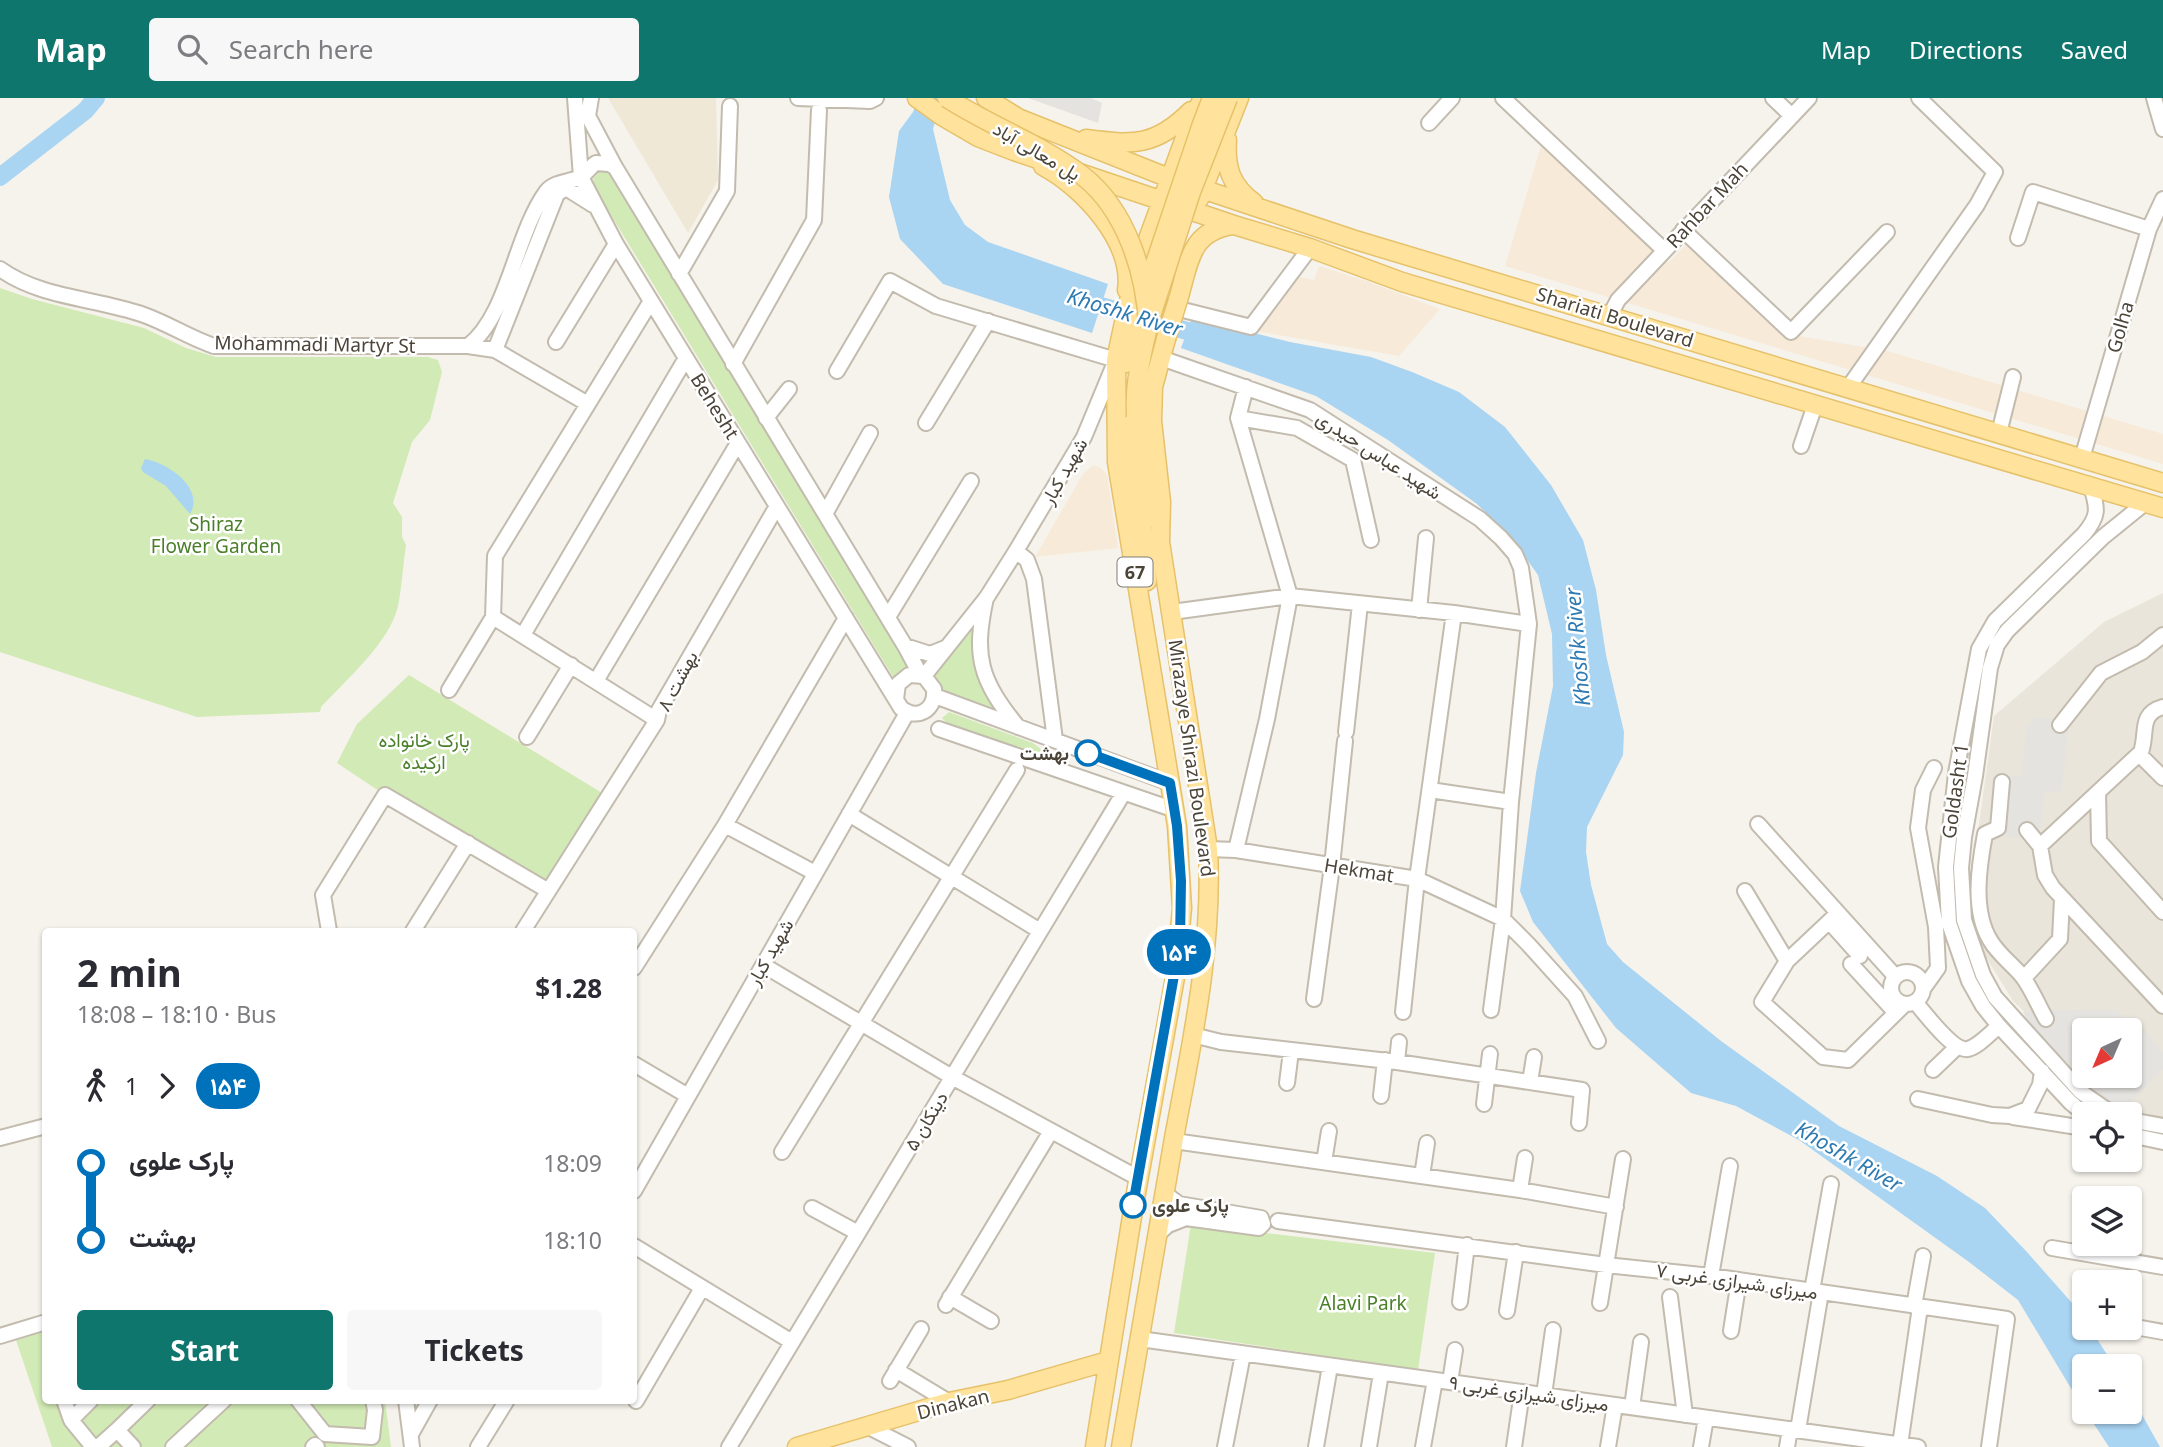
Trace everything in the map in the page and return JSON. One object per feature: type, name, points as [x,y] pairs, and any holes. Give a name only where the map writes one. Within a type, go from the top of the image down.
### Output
[{"type":"main road","points":[[917,98],[978,137],[1014,151],[1050,170],[1083,194],[1108,226],[1124,259],[1132,299]]},
{"type":"main road","name":"پل معالی آباد","points":[[947,98],[1046,152],[1085,178],[1101,194],[1120,222],[1136,258],[1147,306],[1148,326]]},
{"type":"main road","points":[[985,98],[1018,118],[1071,138],[1128,144],[1162,135],[1203,98]]},
{"type":"main road","points":[[1152,545],[1128,445],[1124,407],[1132,299],[1148,239],[1169,178],[1203,98]]},
{"type":"main road","points":[[1203,98],[1201,112],[1184,155],[1185,160],[1198,165],[1213,162]]},
{"type":"main road","points":[[1132,299],[1175,202],[1212,98]]},
{"type":"main road","points":[[1154,685],[1152,545],[1138,442],[1136,396],[1148,326],[1191,191],[1228,98]]},
{"type":"main road","points":[[1194,212],[1240,98]]},
{"type":"main road","points":[[1228,126],[1226,162],[1230,178],[1245,196],[1263,208]]},
{"type":"main road","name":"Shariati Boulevard","points":[[1071,138],[1203,190],[1412,257],[2163,482]]},
{"type":"main road","name":"Shariati Boulevard","points":[[1014,151],[1310,248],[1402,282],[2163,508]]},
{"type":"main road","points":[[1101,179],[1108,172],[1110,165],[1107,154]]},
{"type":"main road","points":[[1148,239],[1164,237],[1179,240],[1192,255],[1206,233],[1234,225]]},
{"type":"main road","name":"Mirazaye Shirazi Boulevard","points":[[1121,1447],[1207,945],[1210,879],[1208,849],[1172,612],[1152,545],[1161,502],[1152,421],[1153,387],[1192,255]]},
{"type":"main road","points":[[1402,282],[1408,280],[1416,271],[1412,257]]},
{"type":"main road","points":[[1429,290],[1424,279],[1425,274],[1438,265]]},
{"type":"main road","name":"Mirazaye Shirazi Boulevard","points":[[1095,1447],[1138,1178],[1180,942],[1181,881],[1175,810],[1117,463],[1116,360],[1132,299]]},
{"type":"main road","points":[[1980,453],[1993,431]]},
{"type":"main road","name":"Dinakan","points":[[797,1447],[949,1402],[1008,1390],[1108,1361]]},
{"type":"street","name":"Behesht","points":[[575,98],[581,177],[595,207],[896,699]]},
{"type":"street","name":"Behesht","points":[[591,98],[588,116],[615,167],[923,676]]},
{"type":"street","points":[[798,98],[870,101],[876,98]]},
{"type":"street","points":[[1429,123],[1452,98]]},
{"type":"street","points":[[1503,98],[1664,250]]},
{"type":"street","points":[[1773,98],[1792,116]]},
{"type":"street","name":"Rahbar Mah","points":[[1610,315],[1618,300],[1809,98]]},
{"type":"street","points":[[1848,388],[1978,205],[1995,172],[1919,98]]},
{"type":"street","points":[[2154,98],[2163,129]]},
{"type":"street","points":[[679,274],[727,191],[730,106]]},
{"type":"street","points":[[733,364],[814,220],[819,110]]},
{"type":"street","points":[[468,346],[479,338],[489,322],[527,230],[547,190],[558,183],[581,177],[596,163],[609,163],[615,167]]},
{"type":"street","points":[[495,350],[556,194],[566,188],[572,189],[595,207]]},
{"type":"street","points":[[2018,239],[2033,191],[2149,229]]},
{"type":"street","name":"Golha","points":[[2082,458],[2149,229],[2163,199]]},
{"type":"street","points":[[1683,230],[1791,332],[1887,232]]},
{"type":"street","points":[[556,342],[616,244]]},
{"type":"street","points":[[1176,304],[1251,327],[1310,248]]},
{"type":"street","name":"Mohammadi Martyr St","points":[[0,269],[28,286],[143,314],[214,346],[468,346],[495,350],[588,404]]},
{"type":"street","points":[[837,371],[890,281],[936,306],[1116,360]]},
{"type":"street","points":[[449,690],[493,617],[495,556],[651,302]]},
{"type":"street","points":[[926,423],[988,321]]},
{"type":"street","points":[[523,635],[686,358]]},
{"type":"street","name":"شهید عباس حیدری","points":[[1161,358],[1310,410],[1480,519],[1515,554],[1521,568],[1529,624],[1511,802],[1503,919],[1491,1010]]},
{"type":"street","name":"شهید کبار","points":[[923,676],[987,597],[1016,551],[1084,437],[1116,360]]},
{"type":"street","points":[[1993,431],[2013,377]]},
{"type":"street","points":[[1236,850],[1267,719],[1290,596],[1238,418],[1246,387]]},
{"type":"street","points":[[766,418],[789,390]]},
{"type":"street","points":[[1801,446],[1815,405]]},
{"type":"street","points":[[1238,418],[1297,428],[1353,460],[1371,540]]},
{"type":"street","points":[[825,514],[870,433]]},
{"type":"street","points":[[596,681],[738,443]]},
{"type":"street","points":[[888,617],[971,481]]},
{"type":"street","name":"Goldasht 1","points":[[2076,1098],[1996,997],[1983,975],[1964,920],[1961,868],[1993,654],[2007,631],[2095,520],[2097,504],[2091,486]]},
{"type":"street","name":"Goldasht 1","points":[[2076,1098],[2042,1071],[1999,1026],[1969,982],[1949,923],[1946,867],[1956,773],[1975,665],[1984,637],[1995,621],[2145,503]]},
{"type":"street","name":"۸ بهشت","points":[[525,928],[657,720],[666,712],[779,510]]},
{"type":"street","points":[[1419,610],[1426,538]]},
{"type":"street","points":[[1016,551],[1027,560],[1034,579],[1055,740]]},
{"type":"street","points":[[1172,612],[1290,596],[1454,613],[1529,624]]},
{"type":"street","points":[[987,597],[980,629],[983,671],[999,704],[1018,727]]},
{"type":"street","points":[[1314,999],[1332,866],[1360,604]]},
{"type":"street","points":[[1403,1012],[1417,879],[1454,613]]},
{"type":"street","points":[[493,617],[657,720]]},
{"type":"street","points":[[638,962],[724,825],[846,618]]},
{"type":"street","points":[[2060,725],[2101,673],[2142,652],[2163,635]]},
{"type":"street","points":[[905,646],[930,654],[946,648]]},
{"type":"street","points":[[527,737],[571,665]]},
{"type":"street","points":[[915,674],[923,676],[932,684],[935,696],[930,708],[919,714],[907,713],[896,699],[895,690],[902,678],[915,674]]},
{"type":"street","points":[[935,696],[1170,783]]},
{"type":"street","points":[[2040,846],[2139,754],[2144,744],[2144,723],[2154,709],[2163,706]]},
{"type":"street","name":"شهید کبار","points":[[637,1186],[907,713]]},
{"type":"street","points":[[939,729],[1175,810]]},
{"type":"street","points":[[2139,754],[2163,778]]},
{"type":"street","points":[[1838,913],[1787,961],[1762,1002],[1823,1056],[1848,1060],[1923,989],[1938,968],[1936,927],[1919,828],[1923,790],[1934,768]]},
{"type":"street","points":[[782,1152],[1017,770]]},
{"type":"street","points":[[1956,773],[1975,776]]},
{"type":"street","points":[[2002,782],[1998,828],[1986,834],[1984,843],[1979,883],[1982,918],[1989,939],[2024,978],[2046,1019]]},
{"type":"street","points":[[1430,790],[1511,802]]},
{"type":"street","points":[[2098,792],[2099,841],[2163,912]]},
{"type":"street","points":[[328,928],[323,895],[385,794],[547,890]]},
{"type":"street","name":"۵ دینکان","points":[[729,1447],[1123,794]]},
{"type":"street","points":[[849,814],[1040,931]]},
{"type":"street","points":[[1758,824],[1838,913],[1857,959],[1895,976]]},
{"type":"street","points":[[724,825],[815,873]]},
{"type":"street","points":[[2027,830],[2040,846],[2045,876],[2062,899],[2163,1006]]},
{"type":"street","points":[[415,928],[468,843]]},
{"type":"street","name":"Hekmat","points":[[1208,849],[1236,850],[1417,879],[1503,919]]},
{"type":"street","points":[[1745,891],[1787,961]]},
{"type":"street","points":[[2024,978],[2060,939],[2062,899]]},
{"type":"street","points":[[1503,919],[1575,996],[1598,1041]]},
{"type":"street","points":[[1835,928],[1857,959],[1905,1006],[1957,1047],[1968,1049],[1999,1026]]},
{"type":"street","points":[[763,965],[952,1077],[1138,1178]]},
{"type":"street","points":[[1905,1006],[1895,1000],[1890,990],[1895,976],[1906,971],[1917,974],[1923,989]]},
{"type":"street","points":[[1193,1035],[1221,1042],[1391,1061],[1582,1090],[1578,1123]]},
{"type":"street","points":[[1307,1052],[1309,1036]]},
{"type":"street","points":[[1381,1096],[1399,1042]]},
{"type":"street","points":[[1933,1070],[1957,1047]]},
{"type":"street","points":[[1287,1083],[1291,1051]]},
{"type":"street","points":[[1484,1104],[1490,1054]]},
{"type":"street","points":[[1530,1082],[1534,1057]]},
{"type":"street","points":[[637,1066],[688,1096]]},
{"type":"street","points":[[2008,1116],[2028,1109],[2040,1085],[2042,1071]]},
{"type":"street","points":[[2076,1098],[2078,1102]]},
{"type":"street","points":[[2076,1098],[2085,1102]]},
{"type":"street","points":[[1918,1099],[1992,1115],[2072,1126]]},
{"type":"street","points":[[2142,1122],[2163,1126]]},
{"type":"street","points":[[0,1138],[42,1127]]},
{"type":"street","points":[[991,1321],[948,1301],[1051,1131]]},
{"type":"street","points":[[1324,1162],[1329,1131]]},
{"type":"street","points":[[2142,1138],[2163,1142]]},
{"type":"street","points":[[1174,1141],[1520,1190],[1616,1207]]},
{"type":"street","points":[[1422,1176],[1427,1143]]},
{"type":"street","points":[[1520,1190],[1525,1158]]},
{"type":"street","points":[[1600,1303],[1623,1159]]},
{"type":"street","points":[[1711,1276],[1730,1166]]},
{"type":"street","points":[[1787,1447],[1794,1430],[1810,1358],[1831,1184]]},
{"type":"street","points":[[1159,1233],[1168,1225],[1186,1218],[1259,1228],[1263,1224],[1261,1218],[1179,1204],[1164,1193]]},
{"type":"street","points":[[812,1208],[858,1233]]},
{"type":"street","name":"۷ میرزای شیرازی غربی","points":[[1278,1221],[1606,1265],[1711,1276],[2007,1319],[1989,1447]]},
{"type":"street","points":[[1460,1302],[1467,1245]]},
{"type":"street","points":[[637,1248],[792,1342]]},
{"type":"street","points":[[2052,1248],[2163,1267]]},
{"type":"street","points":[[1507,1311],[1516,1252]]},
{"type":"street","points":[[1900,1444],[1923,1256]]},
{"type":"street","points":[[1731,1331],[1739,1280]]},
{"type":"street","points":[[637,1399],[702,1288]]},
{"type":"street","points":[[1670,1297],[1685,1415]]},
{"type":"street","points":[[0,1336],[42,1323]]},
{"type":"street","points":[[2142,1328],[2163,1332]]},
{"type":"street","points":[[921,1329],[893,1376],[949,1402]]},
{"type":"street","points":[[1544,1395],[1553,1330]]},
{"type":"street","name":"میرزای شیرازی غربی ۹","points":[[1140,1339],[1794,1430],[1882,1445],[1918,1447]]},
{"type":"street","points":[[1632,1408],[1642,1342]]},
{"type":"street","points":[[1450,1382],[1455,1350]]},
{"type":"street","points":[[1226,1440],[1243,1354]]},
{"type":"street","points":[[1315,1447],[1330,1366]]},
{"type":"street","points":[[1369,1447],[1381,1373]]},
{"type":"street","points":[[1423,1447],[1435,1380]]},
{"type":"street","points":[[1514,1447],[1522,1392]]},
{"type":"street","points":[[65,1404],[71,1420],[96,1447],[144,1404]]},
{"type":"street","points":[[71,1420],[87,1404]]},
{"type":"street","points":[[173,1447],[220,1404]]},
{"type":"street","points":[[301,1404],[325,1434],[372,1437],[374,1404]]},
{"type":"street","points":[[406,1404],[411,1441]]},
{"type":"street","points":[[411,1441],[428,1404]]},
{"type":"street","points":[[478,1447],[505,1404]]},
{"type":"street","points":[[1608,1447],[1615,1405]]},
{"type":"street","points":[[1701,1447],[1706,1418]]},
{"type":"street","points":[[867,1426],[908,1447]]},
{"type":"street","points":[[117,1430],[133,1447]]},
{"type":"shaded area","points":[[608,98],[716,98],[718,180],[688,233]]},
{"type":"shaded area","points":[[1028,98],[1091,98],[1102,103],[1098,123]]},
{"type":"shaded area","points":[[1541,146],[1668,263],[1687,244],[1786,334],[1888,351],[2163,434],[2163,464],[1505,266]]},
{"type":"shaded area","points":[[1319,266],[1440,309],[1399,356],[1255,331],[1299,277],[1314,280]]},
{"type":"shaded area","points":[[1093,465],[1101,468],[1107,475],[1118,548],[1035,557],[1083,474]]},
{"type":"shaded area","points":[[2163,593],[2163,1118],[2142,1114],[2142,1102],[2119,1102],[2105,1088],[2142,1088],[2142,1018],[2072,1018],[2072,1058],[2013,1001],[1984,954],[1970,889],[1994,716],[2104,622]]},
{"type":"shaded area","points":[[2035,717],[2069,721],[2062,792],[2045,792],[2039,838],[1989,836],[1993,775],[2022,777],[2026,727]]},
{"type":"shaded area","points":[[2117,1010],[2124,1018],[2072,1018],[2072,1069],[2030,1025],[2023,1012]]},
{"type":"shaded area","points":[[2142,1027],[2163,1052],[2163,1070],[2130,1102],[2110,1102],[2092,1088],[2142,1088]]},
{"type":"green space","points":[[602,169],[612,172],[914,669],[895,680],[595,189],[593,178]]},
{"type":"green space","name":"Shiraz Flower Garden","points":[[0,288],[144,328],[186,348],[216,357],[428,357],[438,360],[442,372],[430,420],[412,442],[393,503],[402,517],[402,537],[406,545],[398,606],[377,647],[321,707],[320,712],[197,717],[0,652]]},
{"type":"green space","points":[[977,615],[975,655],[981,680],[999,715],[944,697],[934,675],[954,652]]},
{"type":"green space","name":"پارک خانواده ارکیده","points":[[409,675],[607,796],[547,890],[385,795],[337,763],[357,724]]},
{"type":"green space","points":[[949,712],[1033,743],[1050,756],[1051,761],[949,725],[942,718]]},
{"type":"green space","name":"Alavi Park","points":[[1191,1224],[1435,1253],[1418,1370],[1174,1333]]},
{"type":"green space","points":[[42,1332],[42,1404],[386,1404],[391,1447],[52,1447],[16,1340]]},
{"type":"water","points":[[918,98],[942,98],[933,129],[950,200],[965,225],[988,242],[1108,284],[1092,333],[943,284],[900,239],[889,197],[899,131],[913,112]]},
{"type":"water","points":[[1192,318],[1290,342],[1371,357],[1459,392],[1505,427],[1551,485],[1583,540],[1596,590],[1606,655],[1624,732],[1623,755],[1587,827],[1586,852],[1591,885],[1607,944],[1623,962],[1721,1041],[1839,1126],[1937,1176],[1985,1208],[2072,1303],[2072,1340],[2098,1340],[2107,1354],[2072,1354],[2072,1390],[2018,1300],[1799,1140],[1736,1106],[1691,1093],[1616,1028],[1533,922],[1520,891],[1536,773],[1553,686],[1552,634],[1538,575],[1513,540],[1477,504],[1388,440],[1316,396],[1181,348]]},
{"type":"water","points":[[145,459],[164,466],[182,478],[193,495],[190,514],[166,486],[143,472],[141,468]]},
{"type":"water","points":[[2142,1415],[2160,1447],[2109,1447],[2094,1424],[2142,1424]]},
{"type":"waterway","points":[[0,177],[85,111],[96,98]]},
{"type":"waterway","name":"Khoshk River","points":[[1080,300],[1208,337]]},
{"type":"bus line","name":"۱۵۴","points":[[1088,753],[1170,783],[1177,826],[1182,908],[1180,942],[1133,1205]]},
{"type":"place","name":"بهشت","points":[[1088,753]]},
{"type":"place","name":"پارک علوی","points":[[1133,1205]]}]
